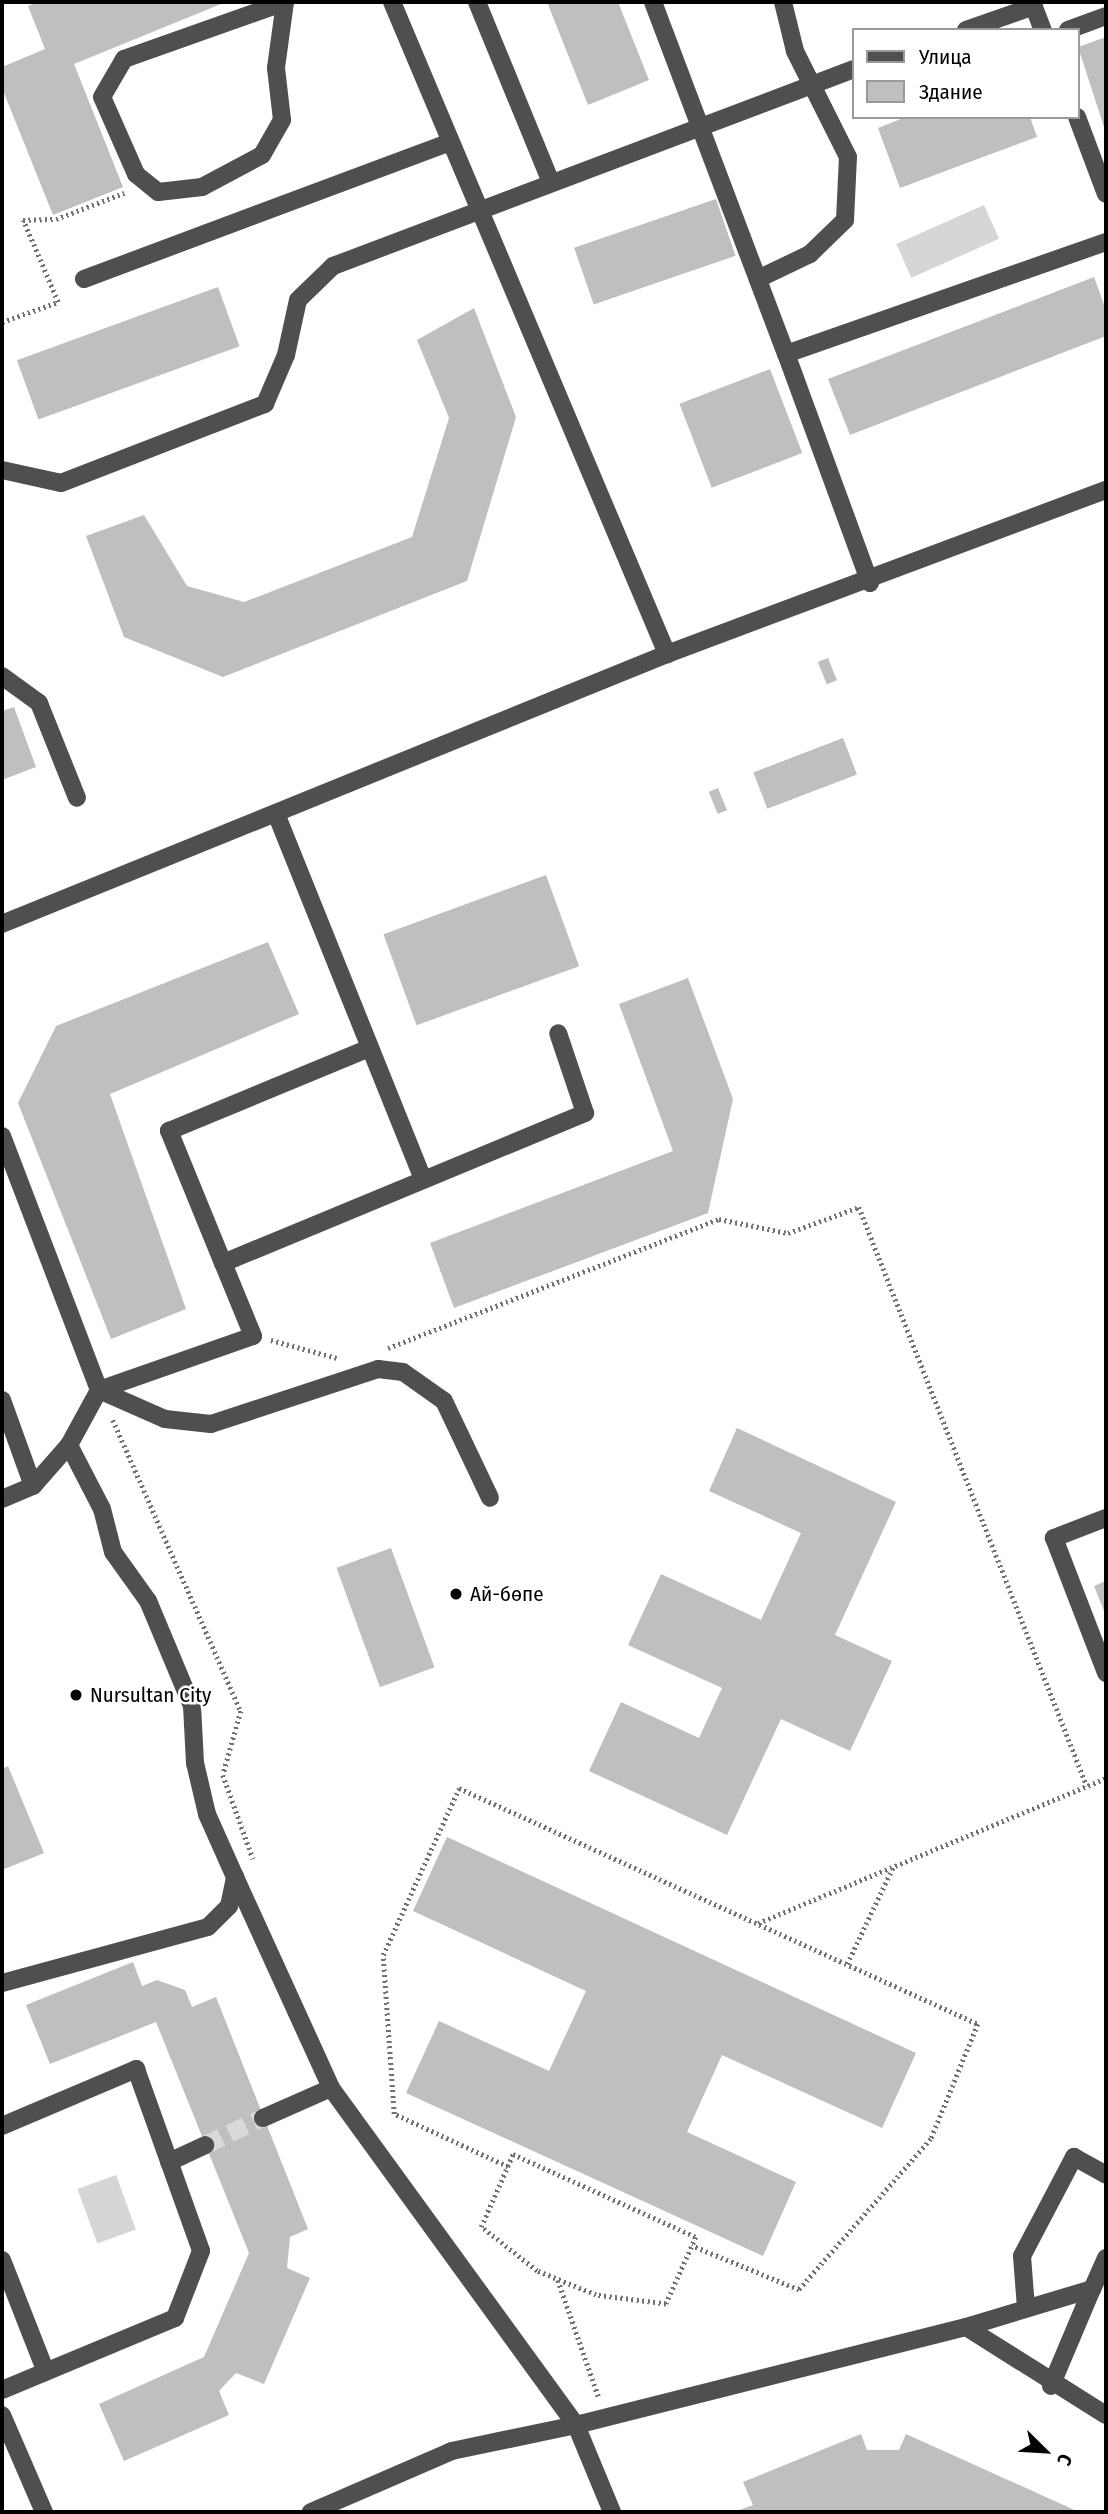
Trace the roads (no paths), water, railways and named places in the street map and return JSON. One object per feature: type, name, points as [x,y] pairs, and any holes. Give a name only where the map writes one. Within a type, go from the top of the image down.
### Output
[{"type":"street","points":[[285,2],[276,68],[282,120],[262,155],[202,187],[158,192],[136,174],[102,97],[124,59],[285,2]]},
{"type":"street","points":[[392,2],[667,654]]},
{"type":"street","points":[[477,2],[551,182]]},
{"type":"street","points":[[653,2],[870,583]]},
{"type":"street","points":[[758,279],[810,254],[845,220],[848,157],[812,85],[783,2]]},
{"type":"street","points":[[971,28],[1033,4],[1042,28]]},
{"type":"street","points":[[1073,28],[1106,16]]},
{"type":"street","points":[[2,470],[61,483],[265,404],[286,355],[298,300],[332,267],[483,213],[551,182],[852,70]]},
{"type":"street","points":[[1078,119],[1106,194]]},
{"type":"street","points":[[84,279],[450,142]]},
{"type":"street","points":[[786,354],[1106,242]]},
{"type":"street","points":[[2,924],[277,816],[667,654],[870,583],[1106,490]]},
{"type":"street","points":[[2,676],[39,703],[77,797]]},
{"type":"street","points":[[277,816],[422,1176]]},
{"type":"street","points":[[223,1263],[422,1176],[584,1113],[558,1033]]},
{"type":"street","points":[[2,1499],[33,1486],[69,1445],[99,1390],[254,1336],[169,1131],[369,1048]]},
{"type":"street","points":[[2,1136],[99,1390],[165,1419],[211,1424],[331,1381],[378,1369],[403,1372],[444,1401],[490,1498]]},
{"type":"street","points":[[2,1400],[33,1486]]},
{"type":"street","points":[[69,1445],[102,1509],[113,1552],[148,1601],[192,1706],[195,1763],[207,1814],[331,2088],[576,2425],[612,2512]]},
{"type":"street","points":[[1106,1518],[1054,1538],[1106,1673]]},
{"type":"street","points":[[2,1983],[208,1927],[229,1906],[235,1877]]},
{"type":"street","points":[[2,2126],[136,2069],[201,2251],[175,2318],[2,2390]]},
{"type":"street","points":[[263,2118],[331,2088]]},
{"type":"street","points":[[169,2162],[205,2145]]},
{"type":"street","points":[[1026,2308],[1021,2256],[1074,2157],[1106,2175]]},
{"type":"street","points":[[1051,2386],[1106,2258]]},
{"type":"street","points":[[2,2260],[10,2302],[46,2372]]},
{"type":"street","points":[[312,2512],[452,2451],[576,2425],[965,2327],[1092,2289]]},
{"type":"street","points":[[965,2327],[1051,2386],[1106,2415]]},
{"type":"street","points":[[2,2415],[44,2512]]},
{"type":"tunnel","points":[[205,2145],[263,2118]]},
{"type":"place","name":"Ай-бөпе","points":[[456,1594]]},
{"type":"place","name":"Nursultan City","points":[[76,1695]]}]
